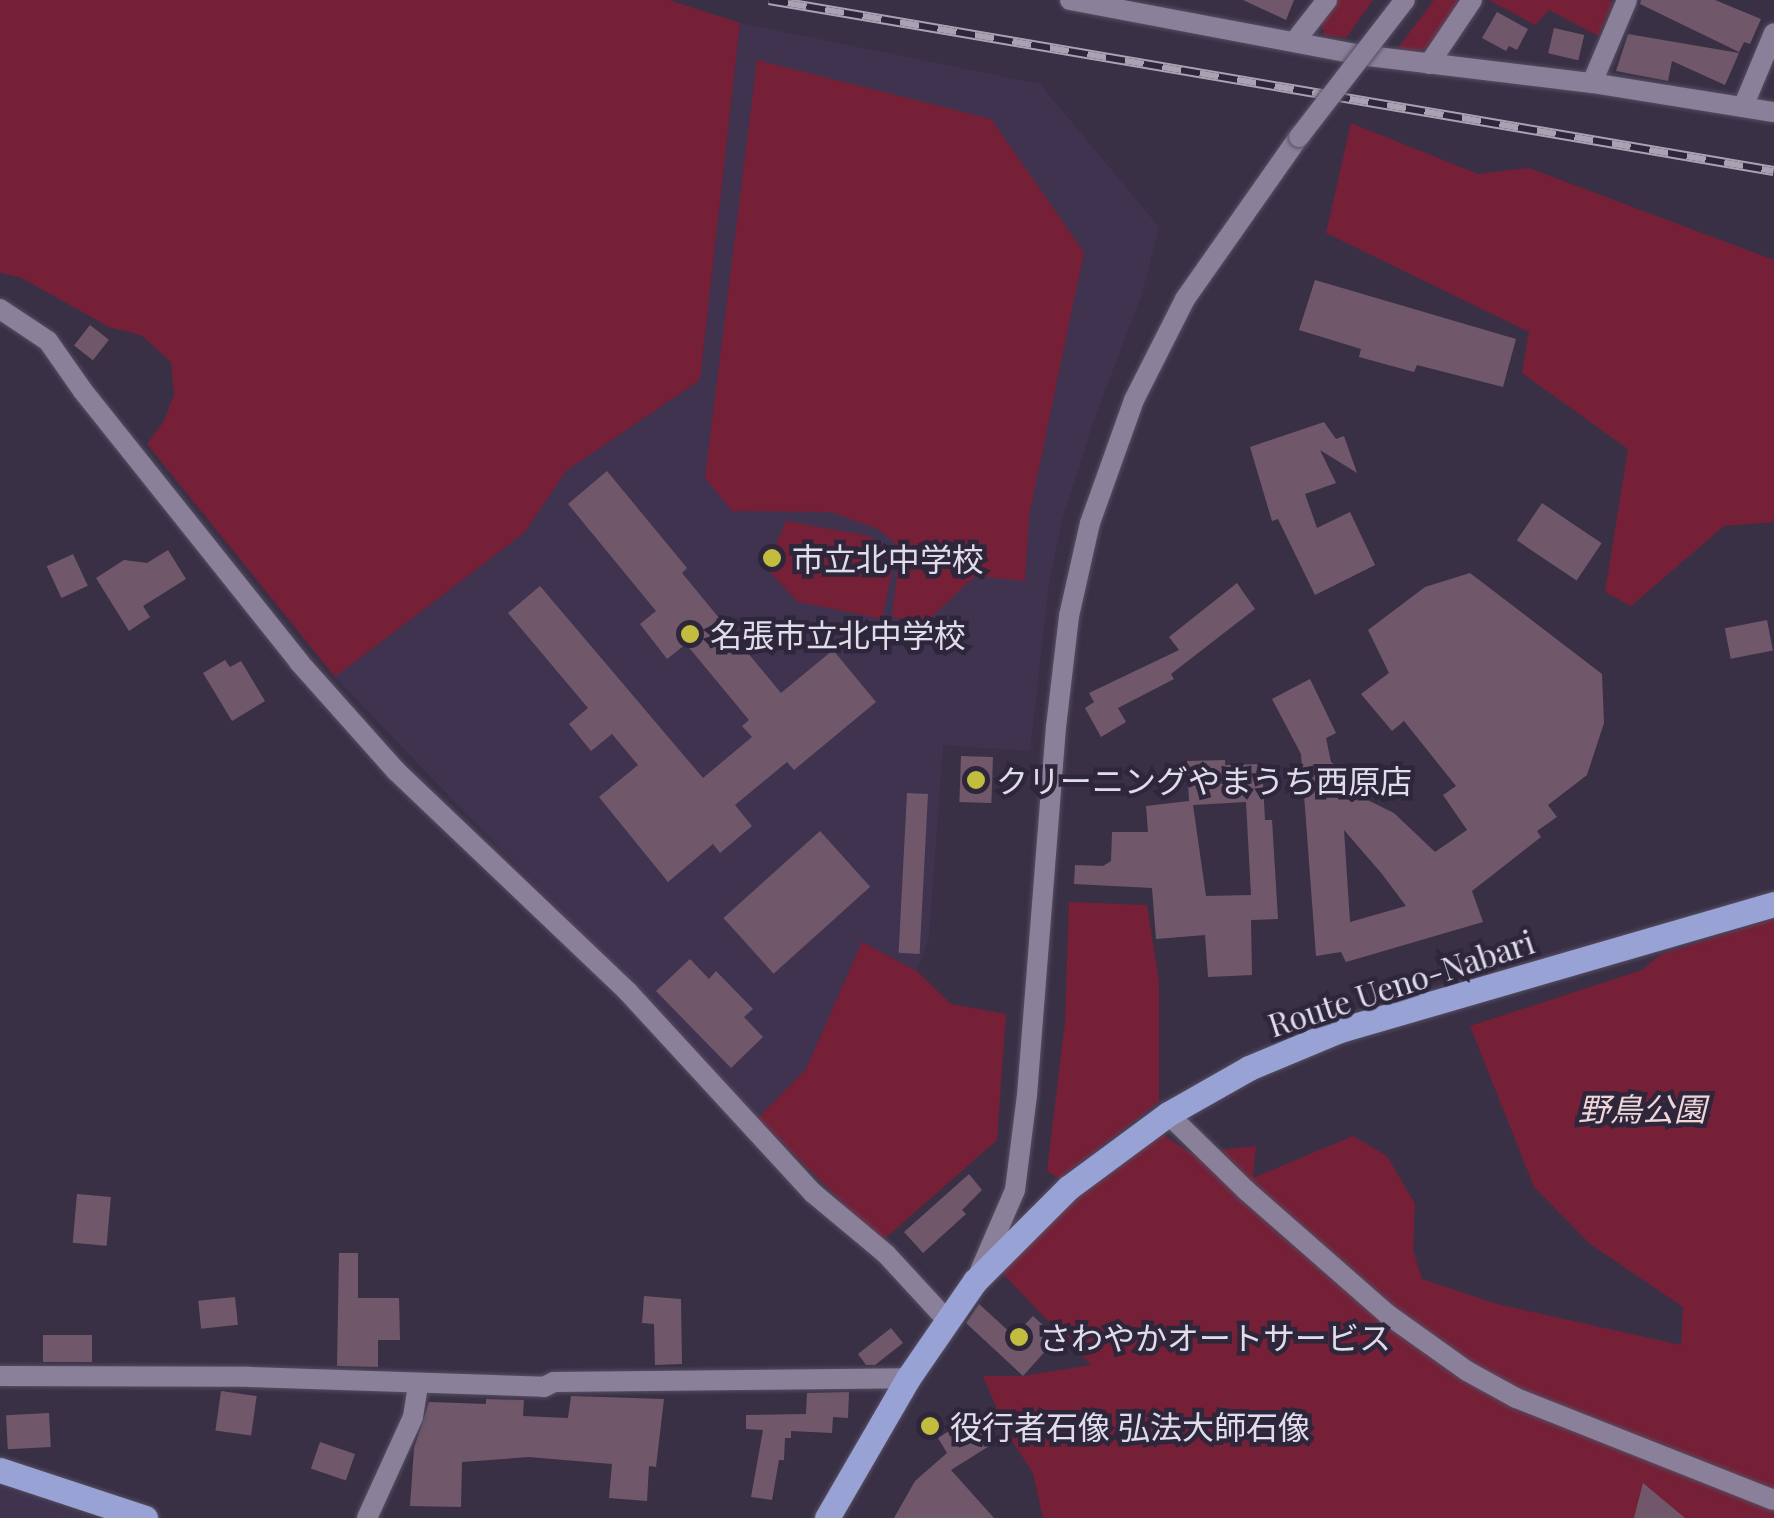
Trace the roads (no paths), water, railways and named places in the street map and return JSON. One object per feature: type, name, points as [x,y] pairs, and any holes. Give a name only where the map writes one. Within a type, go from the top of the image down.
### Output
[{"type":"main road","name":"Route Ueno-Nabari","points":[[826,1518],[908,1378],[974,1282],[1068,1188],[1168,1114],[1249,1068],[1340,1030],[1774,904]]},
{"type":"main road","points":[[0,1470],[146,1518]]},
{"type":"street","points":[[1070,0],[1159,9],[1296,41],[1429,64],[1592,83],[1774,112]]},
{"type":"street","points":[[1296,41],[1327,0]]},
{"type":"street","points":[[974,1282],[1015,1190],[1030,1065],[1058,708],[1069,616],[1090,524],[1134,400],[1185,299],[1299,136],[1405,0]]},
{"type":"street","points":[[1429,64],[1472,0]]},
{"type":"street","points":[[1592,83],[1627,0]]},
{"type":"street","points":[[1743,107],[1774,33]]},
{"type":"street","points":[[0,310],[48,341],[83,391],[299,662],[396,772],[628,992],[813,1193],[886,1254],[946,1319]]},
{"type":"street","points":[[1168,1114],[1246,1191],[1386,1314],[1466,1370],[1516,1398],[1774,1500]]},
{"type":"street","points":[[0,1376],[250,1377],[418,1386],[908,1378]]},
{"type":"street","points":[[368,1518],[413,1417],[418,1386]]},
{"type":"railway","points":[[769,0],[1774,171]]},
{"type":"place","name":"市立北中学校","points":[[772,558]]},
{"type":"place","name":"名張市立北中学校","points":[[690,634]]},
{"type":"place","name":"クリーニングやまうち西原店","points":[[976,780]]},
{"type":"place","name":"さわやかオートサービス","points":[[1019,1337]]},
{"type":"place","name":"役行者石像 弘法大師石像","points":[[930,1426]]},
{"type":"park label","name":"野鳥公園","points":[[1642,1108]]}]
